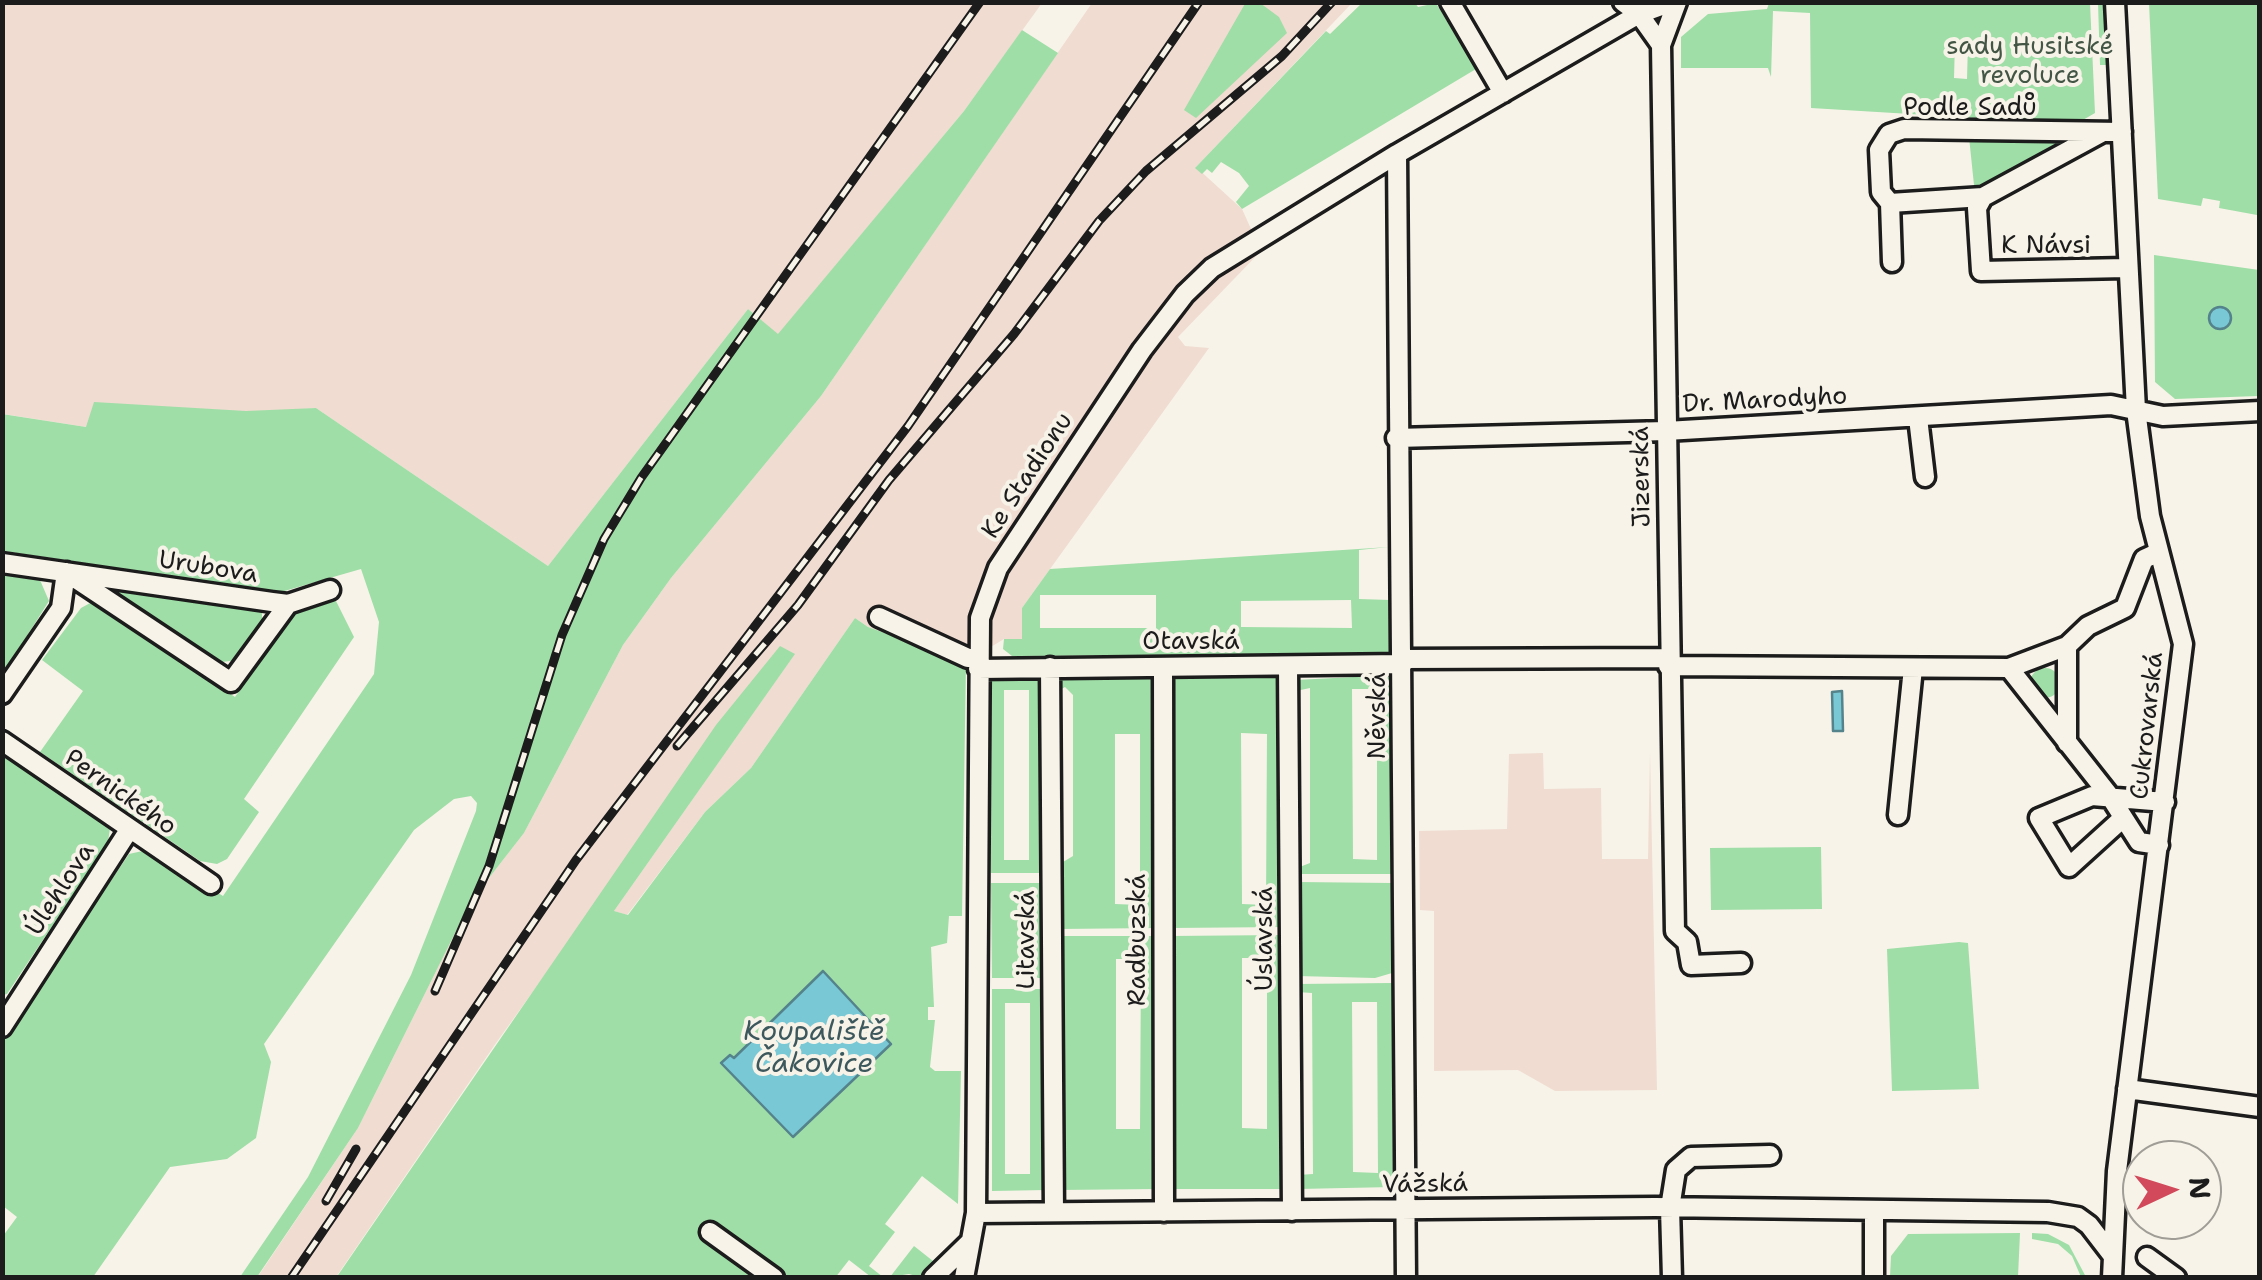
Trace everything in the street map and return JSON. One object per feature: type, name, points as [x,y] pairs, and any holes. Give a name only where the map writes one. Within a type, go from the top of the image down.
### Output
[{"type":"street","points":[[1450,2],[1503,93]]},
{"type":"street","points":[[1623,2],[1639,14],[1661,45]]},
{"type":"street","name":"Ke Stadionu","points":[[964,1278],[976,1213],[980,618],[998,568],[1142,350],[1185,294],[1248,243],[1397,154],[1639,14],[1674,2]]},
{"type":"street","name":"Jizerská","points":[[1674,2],[1661,45],[1675,930],[1686,942],[1691,965],[1741,963]]},
{"type":"street","name":"Cukrovarská","points":[[2112,1278],[2127,1089],[2182,644],[2157,552],[2136,410],[2115,2]]},
{"type":"street","name":"Podle Sadů","points":[[1890,203],[1881,192],[1879,150],[1889,134],[1904,128],[2101,132]]},
{"type":"street","points":[[1892,262],[1890,203],[1984,197],[2101,132],[2122,132]]},
{"type":"street","name":"Něvská","points":[[1397,154],[1396,438],[1403,661],[1406,1278]]},
{"type":"street","name":"K Návsi","points":[[1984,197],[1978,208],[1981,271],[2126,268]]},
{"type":"street","name":"Dr. Marodyho","points":[[1396,438],[1666,431],[2110,405],[2163,416],[2260,412]]},
{"type":"street","points":[[1918,418],[1925,477]]},
{"type":"street","points":[[2157,552],[2144,559],[2125,608],[2088,626],[2067,646],[2009,668],[2109,796],[2139,842],[2159,845]]},
{"type":"street","name":"Urubova","points":[[2,563],[66,572],[288,604],[231,682],[66,572]]},
{"type":"street","points":[[2,694],[61,608],[66,572]]},
{"type":"street","points":[[288,604],[330,590]]},
{"type":"street","points":[[879,617],[978,663]]},
{"type":"street","points":[[2067,646],[2067,744]]},
{"type":"street","name":"Otavská","points":[[978,663],[1050,667],[1288,667],[1403,661],[1668,662],[2009,668]]},
{"type":"street","name":"Radbuzská","points":[[1163,666],[1164,1212]]},
{"type":"street","name":"Litavská","points":[[1050,667],[1054,1212]]},
{"type":"street","name":"Úslavská","points":[[1288,667],[1292,1212]]},
{"type":"street","points":[[1898,814],[1914,668]]},
{"type":"street","name":"Pernického","points":[[2,742],[211,884]]},
{"type":"street","points":[[2124,818],[2072,866],[2064,864],[2039,818],[2092,796],[2164,802]]},
{"type":"street","name":"Úlehlova","points":[[5,1018],[130,830]]},
{"type":"street","points":[[2127,1089],[2260,1107]]},
{"type":"street","points":[[1672,1278],[1670,1208],[1676,1170],[1691,1157],[1770,1155]]},
{"type":"street","name":"Vážská","points":[[976,1213],[1670,1208],[2064,1214],[2090,1225],[2113,1256]]},
{"type":"street","points":[[1874,1210],[1874,1278]]},
{"type":"street","points":[[710,1232],[774,1278]]},
{"type":"street","points":[[933,1278],[970,1241]]},
{"type":"street","points":[[2113,1256],[2124,1278]]},
{"type":"street","points":[[2147,1257],[2176,1278]]},
{"type":"shaded area","points":[[2,3],[1042,3],[964,111],[778,335],[748,309],[548,566],[316,408],[86,427],[3,414]]},
{"type":"shaded area","points":[[1092,3],[1352,3],[1196,167],[1242,209],[1261,251],[1178,337],[1185,346],[1209,348],[1022,608],[1022,639],[1004,639],[966,662],[868,627],[855,618],[751,768],[705,812],[627,915],[614,911],[794,655],[780,647],[496,1043],[336,1277],[257,1278],[358,1128],[471,901],[524,833],[623,645],[671,578],[821,396]]},
{"type":"shaded area","points":[[1650,752],[1657,1090],[1555,1091],[1518,1070],[1434,1071],[1434,911],[1420,910],[1419,831],[1507,829],[1509,754],[1543,753],[1544,789],[1601,788],[1602,859],[1648,859]]},
{"type":"green space","points":[[1246,2],[1260,3],[1279,17],[1287,33],[1196,118],[1184,110]]},
{"type":"green space","points":[[1362,3],[1415,3],[1418,7],[1436,3],[1476,69],[1242,209],[1236,202],[1249,186],[1239,173],[1221,162],[1212,173],[1207,169],[1202,174],[1195,168],[1326,31],[1330,34]]},
{"type":"green space","name":"sady Husitské revoluce","points":[[1769,3],[2090,3],[2095,113],[2076,124],[1811,108],[1810,13],[1773,11],[1771,77],[1768,68],[1681,68],[1681,37],[1708,14],[1767,9]],"holes":[[[1955,42],[1968,43],[1967,79],[1954,78]]]},
{"type":"green space","points":[[2098,3],[2105,3],[2107,65],[2100,65]]},
{"type":"green space","points":[[2149,3],[2259,3],[2257,215],[2219,208],[2220,201],[2203,198],[2201,206],[2158,199]]},
{"type":"green space","points":[[1022,30],[1058,53],[821,396],[671,578],[623,645],[524,833],[471,901],[358,1128],[257,1277],[240,1277],[308,1177],[411,975],[476,811],[477,803],[471,796],[454,799],[414,830],[264,1044],[271,1062],[256,1138],[227,1159],[170,1167],[93,1277],[3,1277],[3,1236],[17,1217],[3,1206],[3,1039],[129,854],[147,850],[223,896],[374,674],[379,622],[361,569],[281,592],[3,551],[2,414],[86,427],[94,402],[246,411],[316,408],[548,566],[748,309],[778,334],[964,111]]},
{"type":"green space","points":[[1969,137],[2067,137],[2069,142],[1980,189],[1974,185]]},
{"type":"green space","points":[[2154,255],[2259,270],[2258,396],[2175,399],[2155,382]]},
{"type":"green space","points":[[1389,547],[1359,550],[1359,599],[1390,600],[1391,654],[1012,656],[1003,649],[1004,639],[1022,639],[1022,608],[1050,569]],"holes":[[[1040,595],[1156,595],[1156,628],[1040,628]],[[1351,600],[1352,628],[1241,627],[1241,601]]]},
{"type":"green space","points":[[3,575],[40,580],[49,601],[3,674]]},
{"type":"green space","points":[[119,585],[252,604],[262,612],[262,627],[238,660],[214,663],[115,596],[113,589]]},
{"type":"green space","points":[[335,599],[354,637],[244,799],[259,812],[227,859],[217,864],[200,861],[40,752],[83,691],[42,660],[81,608],[92,602],[235,697],[296,608]]},
{"type":"green space","points":[[855,618],[868,627],[966,662],[962,916],[949,916],[947,943],[931,947],[934,1007],[928,1007],[928,1020],[935,1020],[930,1067],[935,1071],[961,1071],[958,1204],[922,1176],[885,1224],[895,1232],[869,1266],[883,1277],[871,1277],[849,1260],[835,1278],[336,1278],[716,725],[780,646],[795,654],[614,911],[628,915],[705,812],[751,768]]},
{"type":"green space","points":[[2045,668],[2059,677],[2060,683],[2051,697],[2045,698],[2031,689],[2030,683],[2039,669]]},
{"type":"green space","points":[[1391,675],[1392,874],[1297,874],[1297,868],[1310,863],[1310,688],[1296,691],[1296,680]],"holes":[[[1352,689],[1377,689],[1377,860],[1353,859]]]},
{"type":"green space","points":[[1156,676],[1157,928],[1058,929],[1058,865],[1073,856],[1073,695],[1065,687],[1058,691],[1061,677]],"holes":[[[1115,734],[1140,734],[1140,905],[1115,904]]]},
{"type":"green space","points":[[1174,676],[1283,676],[1284,927],[1170,928]],"holes":[[[1241,733],[1267,734],[1266,905],[1242,904]]]},
{"type":"green space","points":[[990,677],[1044,677],[1045,873],[991,873]],"holes":[[[1004,690],[1029,690],[1029,860],[1004,860]]]},
{"type":"green space","points":[[2,752],[106,819],[110,828],[108,842],[3,995]]},
{"type":"green space","points":[[1821,847],[1822,909],[1711,910],[1710,848]]},
{"type":"green space","points":[[1297,882],[1392,883],[1392,973],[1375,978],[1297,976]]},
{"type":"green space","points":[[991,883],[1045,883],[1046,978],[992,978]]},
{"type":"green space","points":[[1284,935],[1285,1189],[1170,1189],[1170,936]],"holes":[[[1242,958],[1267,958],[1267,1129],[1242,1128]]]},
{"type":"green space","points":[[1058,936],[1156,936],[1157,1189],[1059,1190]],"holes":[[[1116,959],[1141,959],[1140,1129],[1116,1129]]]},
{"type":"green space","points":[[1968,943],[1979,1089],[1892,1091],[1887,949]]},
{"type":"green space","points":[[1392,983],[1393,1187],[1298,1189],[1298,1175],[1313,1174],[1312,993],[1297,992],[1297,984]],"holes":[[[1352,1002],[1377,1002],[1378,1173],[1353,1172]]]},
{"type":"green space","points":[[992,989],[1045,989],[1046,1190],[992,1191]],"holes":[[[1005,1003],[1030,1003],[1030,1174],[1005,1174]]]},
{"type":"green space","points":[[2020,1233],[2018,1277],[1890,1277],[1891,1256],[1908,1234]]},
{"type":"green space","points":[[2032,1233],[2048,1234],[2069,1245],[2086,1277],[2081,1277],[2072,1256],[2058,1244],[2032,1239]]},
{"type":"green space","points":[[914,1246],[933,1261],[919,1277],[890,1277]]},
{"type":"water","points":[[2220,307],[2228,310],[2228,326],[2220,329],[2212,326],[2209,318],[2212,310]]},
{"type":"water","points":[[1842,691],[1843,731],[1833,731],[1832,692]]},
{"type":"water","name":"Koupaliště Čakovice","points":[[823,971],[891,1044],[793,1137],[721,1063],[730,1055],[734,1058]]},
{"type":"railway","points":[[435,991],[489,866],[562,635],[604,539],[641,478],[980,2]]},
{"type":"railway","points":[[291,1278],[576,860],[908,426],[1199,2]]},
{"type":"railway","points":[[677,746],[798,605],[889,480],[1014,334],[1099,221],[1146,171],[1282,56],[1332,2]]},
{"type":"railway","points":[[326,1201],[356,1149]]}]
